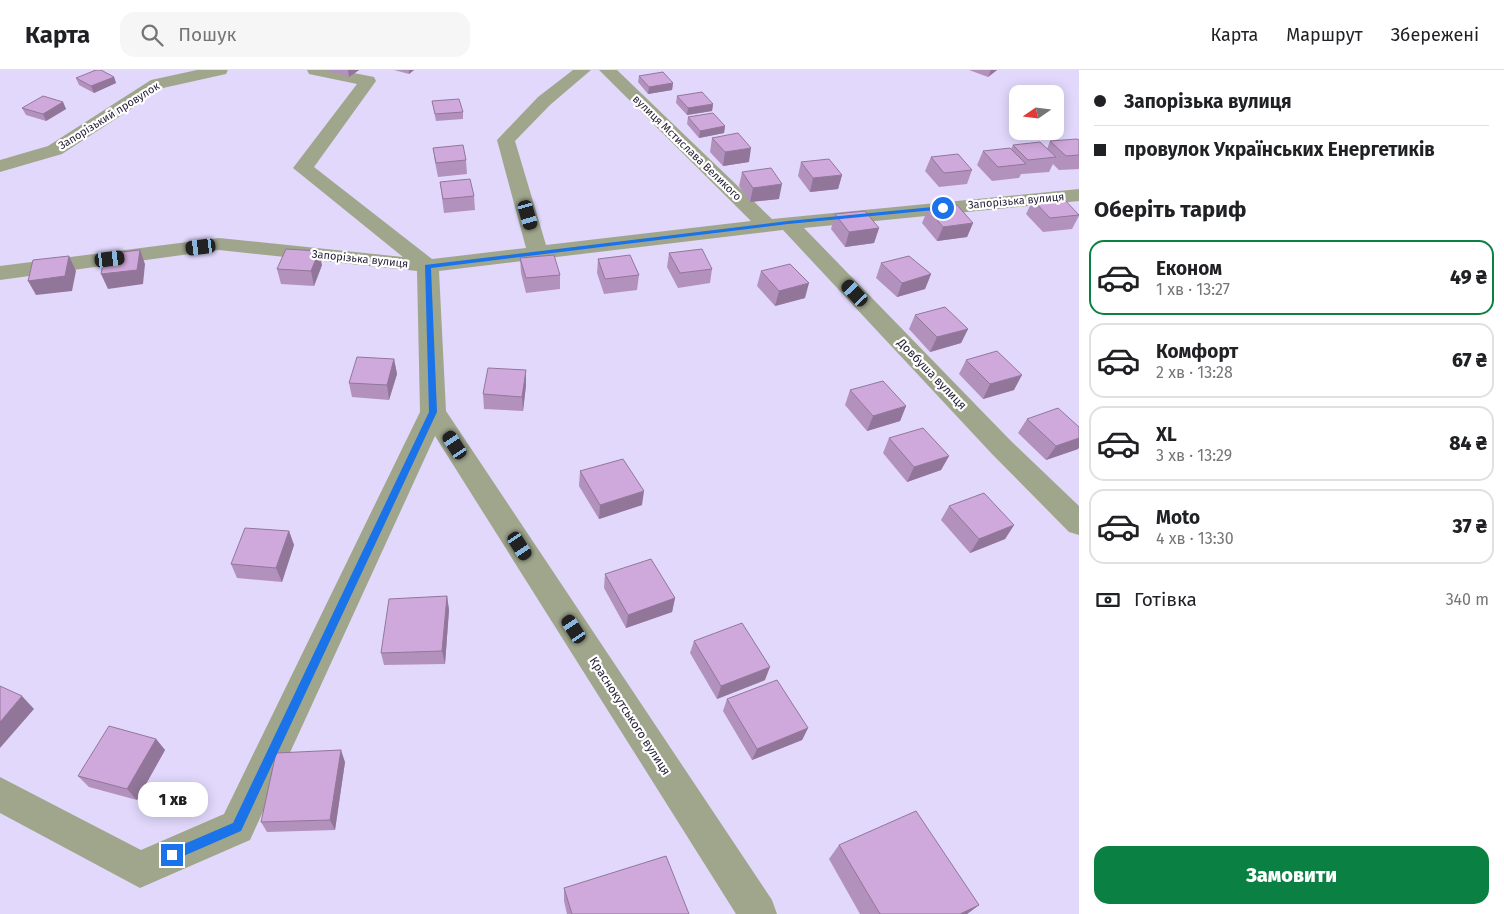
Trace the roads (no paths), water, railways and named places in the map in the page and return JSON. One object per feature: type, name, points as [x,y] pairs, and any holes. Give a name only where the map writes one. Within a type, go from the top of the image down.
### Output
[{"type":"street","name":"Запорізький провулок","points":[[0,166],[55,150],[157,84],[220,70]]},
{"type":"street","points":[[0,794],[140,869],[237,827],[433,412],[428,266],[303,168],[368,81],[315,70]]},
{"type":"street","points":[[538,253],[506,140],[544,101],[583,70]]},
{"type":"street","name":"вулиця Мстислава Великого","points":[[607,70],[778,224]]},
{"type":"street","name":"Запорізька вулиця","points":[[0,273],[219,244],[428,266],[778,224],[1079,195]]},
{"type":"street","name":"Довбуша вулиця","points":[[778,224],[1079,524]]},
{"type":"street","name":"Краснокутського вулиця","points":[[433,412],[758,914]]}]
